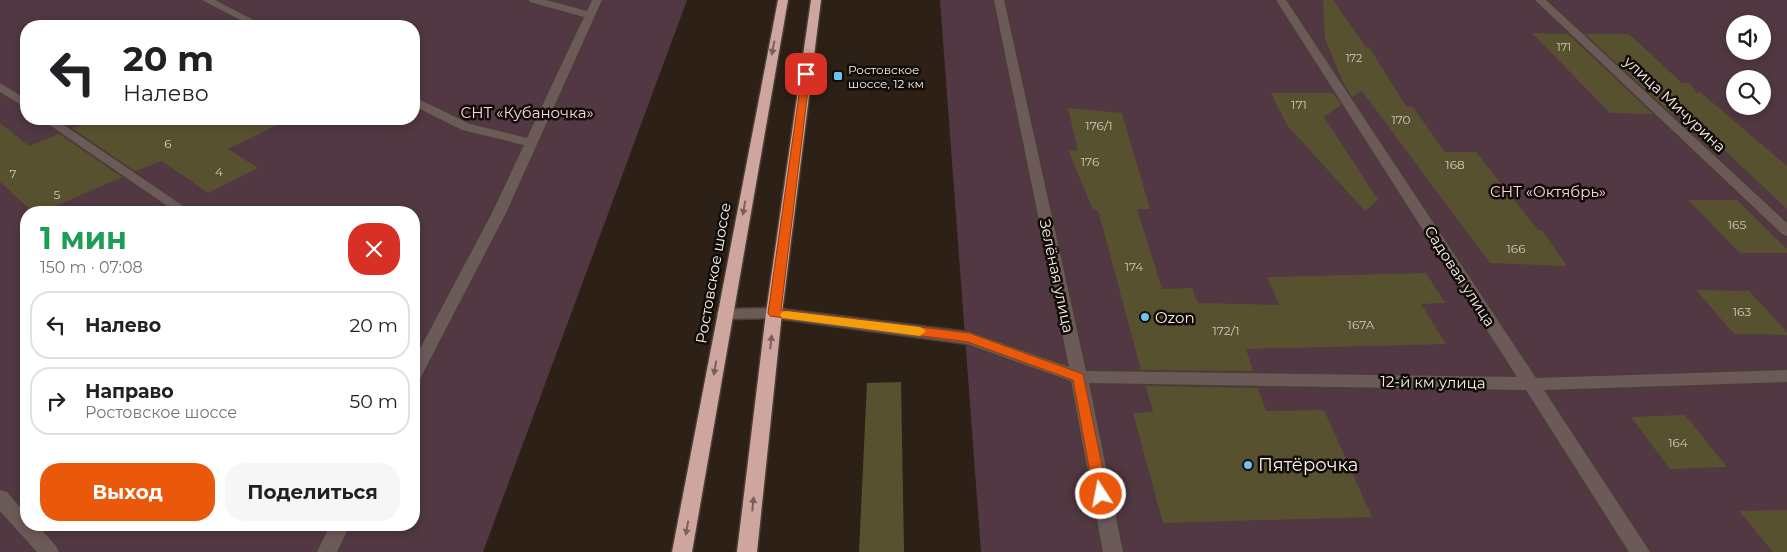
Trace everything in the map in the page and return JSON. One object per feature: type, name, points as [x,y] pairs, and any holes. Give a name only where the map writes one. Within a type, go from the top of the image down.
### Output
[{"type":"highway","name":"Ростовское шоссе","points":[[682,552],[782,0]]},
{"type":"highway","points":[[747,552],[774,313],[816,0]]},
{"type":"street","points":[[207,0],[248,20]]},
{"type":"street","points":[[534,0],[590,16]]},
{"type":"street","points":[[420,357],[499,213],[597,0]]},
{"type":"street","name":"Зелёная улица","points":[[999,0],[1113,552]]},
{"type":"street","name":"Садовая улица","points":[[1281,0],[1640,552]]},
{"type":"street","name":"улица Мичурина","points":[[1540,0],[1787,231]]},
{"type":"street","points":[[0,87],[20,100]]},
{"type":"street","points":[[420,104],[466,127],[532,143]]},
{"type":"street","points":[[56,125],[176,206]]},
{"type":"street","name":"12-й км улица","points":[[725,314],[774,313],[969,338],[1078,377],[1530,384],[1787,376]]},
{"type":"street","points":[[0,498],[20,520]]},
{"type":"street","points":[[30,531],[49,552]]},
{"type":"street","points":[[327,552],[337,531]]},
{"type":"green space","name":"СНТ «Кубаночка»","points":[[0,0],[687,0],[483,552],[0,552]]},
{"type":"green space","name":"СНТ «Октябрь»","points":[[940,0],[1787,0],[1787,552],[981,552]]},
{"type":"building","points":[[1323,0],[1333,0],[1366,47],[1369,47],[1406,106],[1413,107],[1445,152],[1476,152],[1538,230],[1542,230],[1567,266],[1490,263],[1362,91],[1352,97],[1343,82],[1325,39]]},
{"type":"building","points":[[1532,33],[1568,34],[1653,114],[1610,113]]},
{"type":"building","points":[[1585,34],[1629,34],[1682,83],[1690,83],[1697,94],[1699,91],[1787,166],[1787,209],[1688,116],[1673,115]]},
{"type":"building","points":[[1271,93],[1333,93],[1341,105],[1324,117],[1378,200],[1365,211],[1287,125]]},
{"type":"building","points":[[1068,108],[1122,113],[1150,209],[1137,209],[1162,289],[1192,288],[1198,303],[1279,305],[1267,277],[1426,273],[1445,303],[1421,304],[1446,344],[1246,349],[1253,371],[1141,370],[1098,210],[1093,210],[1068,150],[1078,151]]},
{"type":"building","points":[[0,123],[29,146],[59,134],[122,177],[56,206],[26,206],[0,182]]},
{"type":"building","points":[[80,125],[277,125],[228,149],[258,168],[208,193],[162,161],[135,171],[72,128]]},
{"type":"building","points":[[1688,200],[1737,200],[1787,249],[1787,253],[1740,253]]},
{"type":"building","points":[[1696,290],[1749,291],[1787,332],[1787,335],[1734,334]]},
{"type":"building","points":[[901,382],[904,552],[859,552],[867,383]]},
{"type":"building","name":"Пятёрочка","points":[[1146,386],[1258,388],[1266,411],[1324,410],[1372,517],[1163,523],[1133,413],[1153,412]]},
{"type":"building","points":[[1685,415],[1727,467],[1670,469],[1631,417]]},
{"type":"building","points":[[1787,510],[1787,552],[1773,552],[1739,511]]},
{"type":"slow traffic","points":[[786,315],[920,331]]},
{"type":"place","name":"Ростовское шоссе, 12 км","points":[[838,76]]},
{"type":"place","name":"Ozon","points":[[1145,317]]},
{"type":"place","name":"Пятёрочка","points":[[1248,465]]},
{"type":"route","points":[[806,74],[774,313],[969,338],[1078,377],[1101,494]]}]
